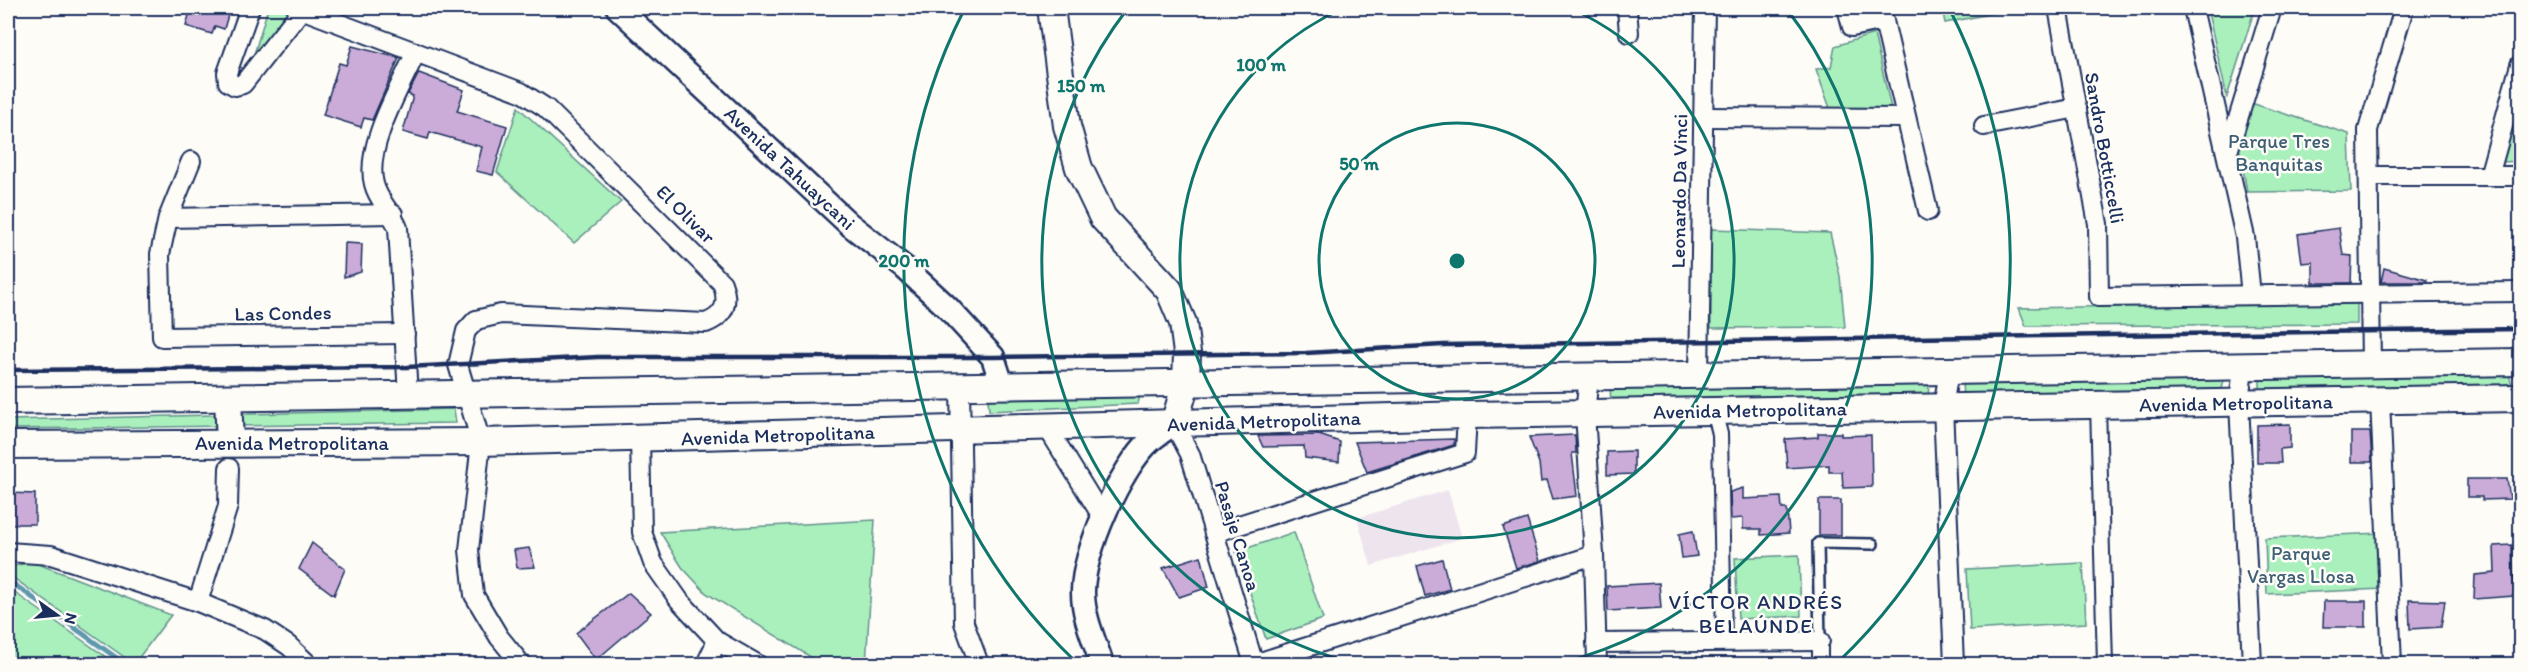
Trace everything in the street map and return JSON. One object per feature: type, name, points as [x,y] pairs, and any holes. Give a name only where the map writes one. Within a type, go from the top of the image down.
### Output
[{"type":"main road","points":[[1051,8],[1067,126],[1079,168],[1103,218],[1169,290],[1183,323],[1188,353],[1186,383],[1174,424]]},
{"type":"main road","name":"Avenida Metropolitana","points":[[8,401],[2520,362]]},
{"type":"main road","points":[[228,398],[230,455]]},
{"type":"main road","name":"Avenida Metropolitana","points":[[8,445],[230,455],[481,442],[1467,415],[2520,398]]},
{"type":"street","points":[[250,8],[227,73],[228,82],[235,86],[243,84],[302,8]]},
{"type":"street","name":"El Olivar","points":[[302,8],[521,92],[546,108],[722,283],[727,295],[725,308],[718,318],[706,323],[501,314],[476,320],[466,331],[458,365],[481,442]]},
{"type":"street","name":"Avenida Tahuaycani","points":[[618,8],[849,224],[905,268],[947,307],[993,357],[1002,385]]},
{"type":"street","points":[[1628,8],[1629,33]]},
{"type":"street","name":"Leonardo Da Vinci","points":[[1699,375],[1705,8]]},
{"type":"street","points":[[1847,8],[1852,27],[1883,14],[1928,211]]},
{"type":"street","name":"Sandro Botticcelli","points":[[2058,8],[2098,224],[2099,297],[2251,295]]},
{"type":"street","points":[[2193,8],[2245,237],[2251,295],[2520,292]]},
{"type":"street","points":[[2227,157],[2272,8]]},
{"type":"street","points":[[2372,365],[2368,130],[2404,8]]},
{"type":"street","points":[[408,395],[398,228],[393,213],[379,197],[373,183],[373,162],[377,141],[416,52]]},
{"type":"street","points":[[2489,176],[2520,65]]},
{"type":"street","points":[[1984,126],[2076,108]]},
{"type":"street","points":[[1703,117],[1906,118]]},
{"type":"street","points":[[191,161],[168,218],[393,213]]},
{"type":"street","points":[[2369,176],[2520,176]]},
{"type":"street","name":"Las Condes","points":[[168,218],[160,254],[162,337],[405,334]]},
{"type":"street","points":[[2243,367],[2239,403],[2252,664]]},
{"type":"street","points":[[1949,371],[1943,407],[1954,664]]},
{"type":"street","points":[[1589,377],[1585,413],[1594,555],[1597,664]]},
{"type":"street","points":[[960,386],[964,623],[979,664]]},
{"type":"street","points":[[2380,400],[2392,664]]},
{"type":"street","points":[[2098,405],[2105,664]]},
{"type":"street","points":[[1714,411],[1720,434],[1724,641]]},
{"type":"street","points":[[1214,534],[1465,453],[1467,415]]},
{"type":"street","points":[[1102,664],[1082,595],[1084,574],[1103,518],[1124,476],[1150,441],[1174,424]]},
{"type":"street","name":"Pasaje Canoa","points":[[1174,424],[1190,454],[1254,664]]},
{"type":"street","points":[[1047,428],[1103,518]]},
{"type":"street","points":[[640,438],[642,532],[653,563],[679,600],[717,641],[757,664]]},
{"type":"street","points":[[481,442],[469,550],[474,595],[499,637],[521,664]]},
{"type":"street","points":[[198,602],[228,506],[230,455]]},
{"type":"street","points":[[9,552],[51,555],[198,602],[265,630],[289,646],[308,664]]},
{"type":"street","points":[[1254,664],[1594,555]]},
{"type":"street","points":[[706,664],[717,641]]},
{"type":"street","points":[[1596,643],[1820,641],[1820,664]]},
{"type":"lane","points":[[1820,641],[1818,543],[1873,544]]},
{"type":"shaded area","points":[[1448,490],[1462,538],[1371,566],[1357,518]]},
{"type":"green space","points":[[268,8],[293,8],[249,71]]},
{"type":"green space","points":[[1942,8],[2018,8],[1945,23]]},
{"type":"green space","points":[[2207,8],[2255,8],[2227,97]]},
{"type":"green space","points":[[1874,34],[1891,108],[1887,113],[1831,111],[1816,69],[1831,67],[1835,46]]},
{"type":"green space","points":[[2520,98],[2520,161],[2502,162]]},
{"type":"green space","name":"Parque Tres Banquitas","points":[[2251,103],[2349,134],[2351,191],[2247,192],[2239,146]]},
{"type":"green space","points":[[518,107],[621,202],[574,243],[497,172]]},
{"type":"green space","points":[[1711,229],[1830,233],[1840,276],[1845,327],[1711,328]]},
{"type":"green space","points":[[2357,302],[2357,324],[2026,326],[2019,308]]},
{"type":"green space","points":[[2509,375],[2513,388],[2260,391],[2260,378]]},
{"type":"green space","points":[[2225,376],[2222,389],[1963,397],[1962,383]]},
{"type":"green space","points":[[1929,385],[1928,396],[1611,404],[1610,386]]},
{"type":"green space","points":[[1141,390],[1138,404],[989,411],[988,399]]},
{"type":"green space","points":[[454,409],[456,423],[8,429],[8,420]]},
{"type":"green space","points":[[875,520],[866,664],[822,664],[706,593],[682,567],[660,532]]},
{"type":"green space","points":[[1294,532],[1323,619],[1266,639],[1236,552]]},
{"type":"green space","name":"Parque Vargas Llosa","points":[[2381,533],[2383,589],[2267,594],[2265,538]]},
{"type":"green space","points":[[1799,555],[1801,616],[1738,619],[1735,558]]},
{"type":"green space","points":[[33,562],[171,615],[134,664],[8,574],[8,567]]},
{"type":"green space","points":[[2083,563],[2086,623],[1970,630],[1967,569]]},
{"type":"green space","points":[[8,588],[116,664],[8,664]]},
{"type":"building","points":[[191,8],[230,8],[224,29],[215,26],[212,34],[186,26]]},
{"type":"building","points":[[352,46],[399,58],[372,120],[364,118],[361,127],[323,115],[339,63],[346,65]]},
{"type":"building","points":[[419,73],[464,90],[457,111],[507,126],[493,175],[476,171],[482,147],[430,132],[428,139],[403,132],[413,96],[408,94]]},
{"type":"building","points":[[2339,228],[2343,255],[2352,256],[2351,283],[2313,283],[2313,262],[2302,263],[2298,234]]},
{"type":"building","points":[[345,243],[362,244],[361,272],[344,277]]},
{"type":"building","points":[[2384,268],[2427,280],[2426,282],[2381,282]]},
{"type":"building","points":[[2290,424],[2290,448],[2280,449],[2281,463],[2257,463],[2257,425]]},
{"type":"building","points":[[2351,432],[2370,432],[2372,462],[2351,462]]},
{"type":"building","points":[[1818,433],[1841,433],[1841,436],[1871,435],[1872,487],[1843,488],[1842,472],[1829,472],[1829,465],[1787,468],[1785,439],[1818,437]]},
{"type":"building","points":[[1319,435],[1340,442],[1339,462],[1305,458],[1304,446],[1263,447],[1258,436]]},
{"type":"building","points":[[1575,435],[1576,453],[1572,453],[1577,496],[1553,499],[1547,480],[1541,482],[1539,463],[1529,437]]},
{"type":"building","points":[[1454,439],[1454,445],[1367,472],[1355,442]]},
{"type":"building","points":[[1634,451],[1634,474],[1607,475],[1607,452]]},
{"type":"building","points":[[2467,479],[2507,479],[2510,499],[2482,500],[2482,497],[2467,497]]},
{"type":"building","points":[[1743,488],[1743,499],[1781,497],[1782,509],[1787,509],[1789,533],[1761,535],[1761,529],[1743,529],[1743,518],[1731,519],[1730,492]]},
{"type":"building","points":[[8,493],[35,494],[35,524],[8,524]]},
{"type":"building","points":[[1819,500],[1841,500],[1841,535],[1819,535]]},
{"type":"building","points":[[1527,519],[1540,561],[1516,568],[1503,527]]},
{"type":"building","points":[[1693,531],[1697,556],[1682,558],[1679,534]]},
{"type":"building","points":[[312,543],[345,569],[334,595],[299,569]]},
{"type":"building","points":[[2512,545],[2514,596],[2474,599],[2475,575],[2495,573],[2494,546]]},
{"type":"building","points":[[529,548],[535,567],[517,568],[514,550]]},
{"type":"building","points":[[1201,556],[1209,587],[1179,597],[1163,568]]},
{"type":"building","points":[[1442,559],[1450,589],[1425,596],[1417,566]]},
{"type":"building","points":[[1659,583],[1661,608],[1608,611],[1607,586]]},
{"type":"building","points":[[629,593],[651,613],[596,660],[576,633]]},
{"type":"building","points":[[2409,600],[2445,601],[2441,627],[2410,629]]},
{"type":"building","points":[[2324,601],[2366,601],[2366,627],[2323,627]]},
{"type":"waterway","points":[[8,580],[125,664]]},
{"type":"railway","points":[[8,370],[407,367],[598,357],[993,357],[1306,353],[1443,345],[2520,329]]},
{"type":"district","name":"VÍCTOR ANDRÉS BELAÚNDE","points":[[1756,613]]}]
